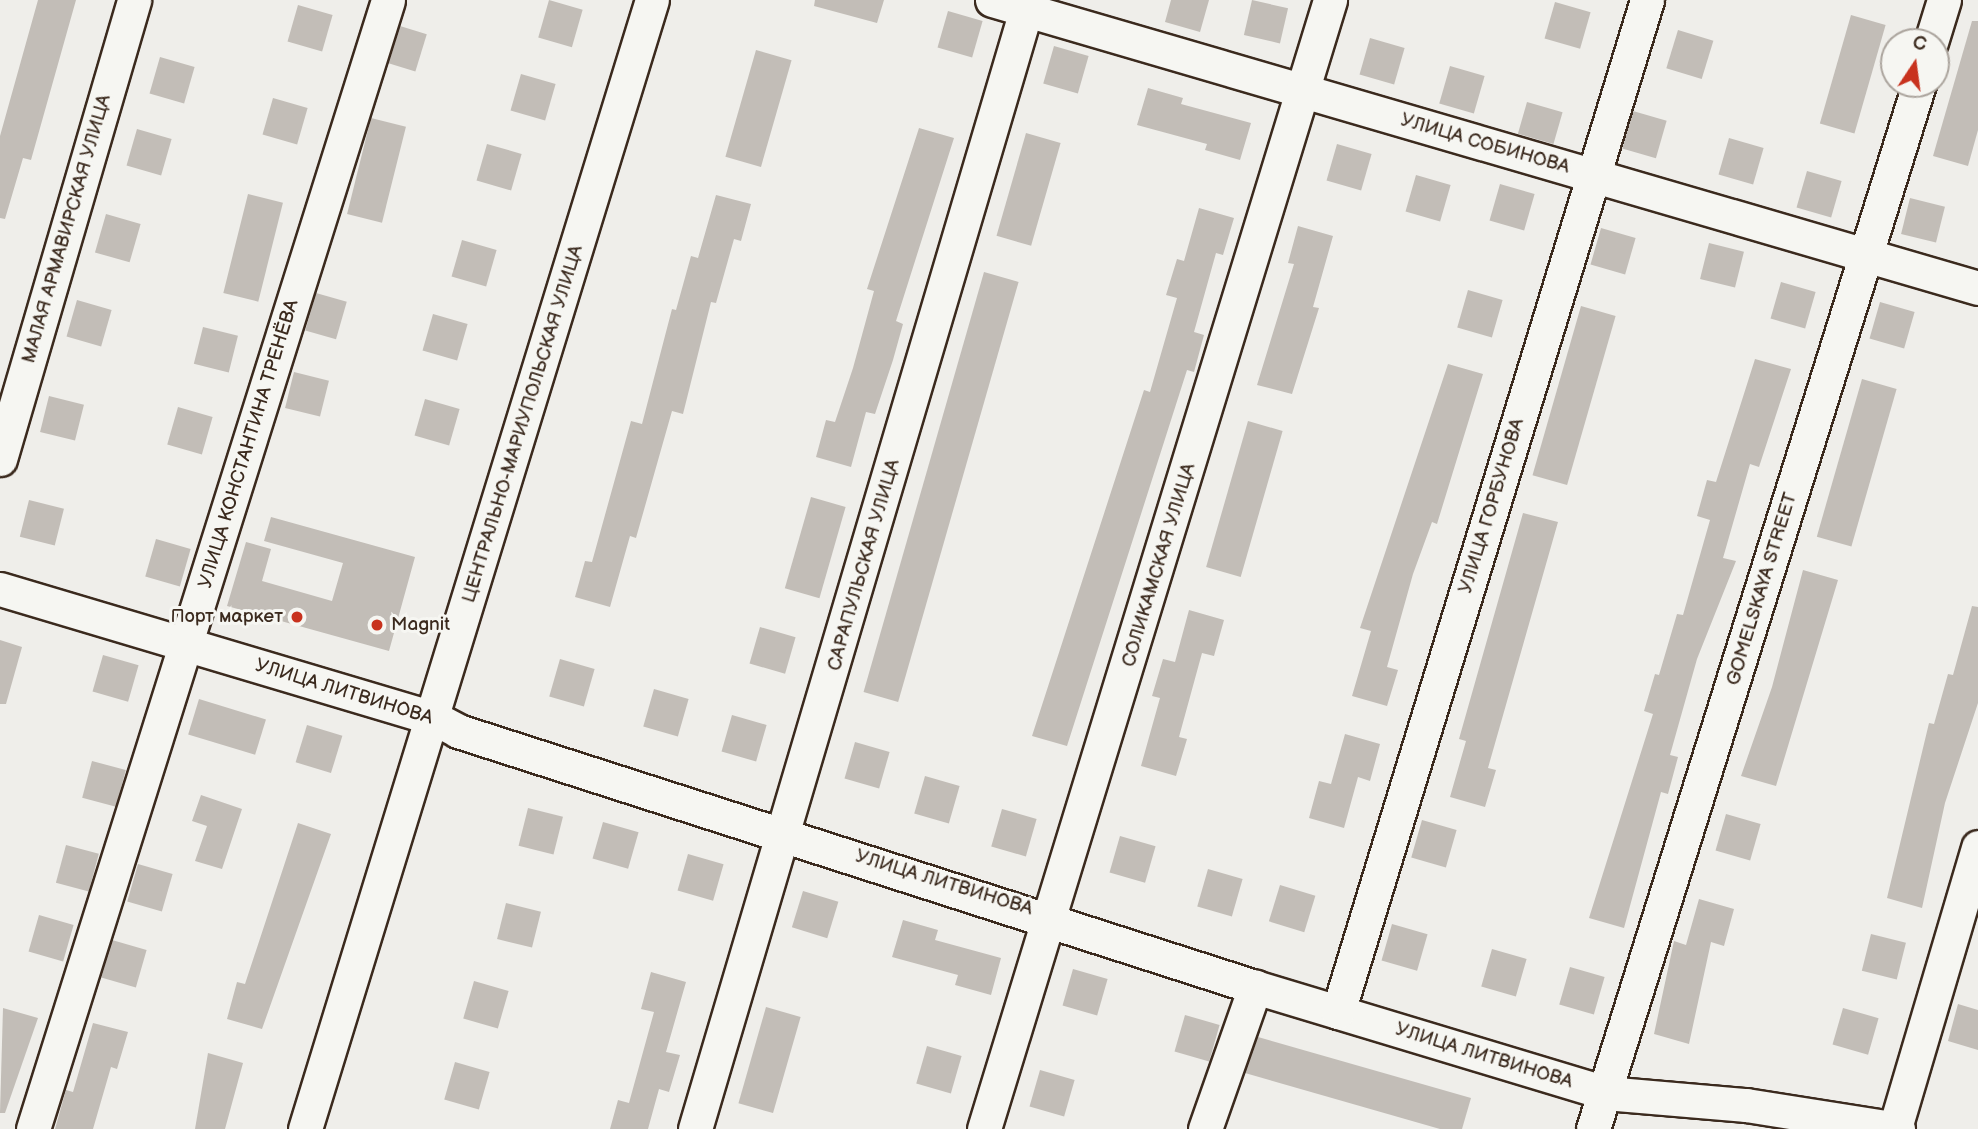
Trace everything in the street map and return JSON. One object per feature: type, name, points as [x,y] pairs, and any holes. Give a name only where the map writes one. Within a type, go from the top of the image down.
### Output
[{"type":"street","name":"МАЛАЯ АРМАВИРСКАЯ УЛИЦА","points":[[0,458],[134,0]]},
{"type":"street","name":"УЛИЦА КОНСТАНТИНА ТРЕНЁВА","points":[[33,1129],[388,0]]},
{"type":"street","name":"ЦЕНТРАЛЬНО-МАРИУПОЛЬСКАЯ УЛИЦА","points":[[305,1129],[434,718],[652,0]]},
{"type":"street","name":"УЛИЦА СОБИНОВА","points":[[992,0],[1027,6],[1302,92],[1978,288]]},
{"type":"street","name":"СОЛИКАМСКАЯ УЛИЦА","points":[[984,1129],[1052,917],[1330,0]]},
{"type":"street","name":"УЛИЦА ГОРБУНОВА","points":[[1338,1012],[1647,0]]},
{"type":"street","points":[[1935,28],[1944,0]]},
{"type":"street","name":"САРАПУЛЬСКАЯ УЛИЦА","points":[[695,1129],[786,833],[1027,6]]},
{"type":"street","name":"GOMELSKAYA STREET","points":[[1593,1129],[1915,98]]},
{"type":"street","name":"УЛИЦА ЛИТВИНОВА","points":[[0,589],[434,718],[458,731],[1052,917],[1255,987],[1605,1093],[1746,1105],[1896,1128]]},
{"type":"street","points":[[1896,1128],[1978,848]]},
{"type":"street","points":[[1205,1129],[1255,987]]},
{"type":"building","points":[[38,0],[76,0],[31,160],[23,158],[5,219],[0,218],[0,136]]},
{"type":"building","points":[[549,0],[583,10],[572,47],[538,37]]},
{"type":"building","points":[[815,0],[884,0],[877,23],[814,6]]},
{"type":"building","points":[[1171,0],[1209,0],[1200,32],[1165,22]]},
{"type":"building","points":[[1252,0],[1288,8],[1280,43],[1244,35]]},
{"type":"building","points":[[1555,2],[1591,12],[1580,49],[1545,39]]},
{"type":"building","points":[[298,5],[333,15],[322,51],[288,42]]},
{"type":"building","points":[[948,11],[983,21],[972,57],[938,48]]},
{"type":"building","points":[[1851,15],[1886,25],[1885,28],[1880,28],[1880,44],[1854,134],[1820,124]]},
{"type":"building","points":[[1972,21],[1978,21],[1978,130],[1968,166],[1933,156]]},
{"type":"building","points":[[400,26],[427,34],[415,71],[389,63]]},
{"type":"building","points":[[1678,30],[1713,41],[1702,79],[1666,68]]},
{"type":"building","points":[[1370,38],[1405,48],[1394,84],[1360,75]]},
{"type":"building","points":[[1054,46],[1089,56],[1078,93],[1043,83]]},
{"type":"building","points":[[756,50],[792,60],[761,167],[725,157]]},
{"type":"building","points":[[160,57],[195,67],[184,103],[150,94]]},
{"type":"building","points":[[1450,66],[1485,76],[1474,113],[1439,103]]},
{"type":"building","points":[[521,74],[556,84],[545,120],[511,111]]},
{"type":"building","points":[[1148,88],[1183,98],[1181,104],[1251,123],[1240,160],[1205,150],[1207,144],[1137,125]]},
{"type":"building","points":[[273,98],[308,108],[297,144],[263,135]]},
{"type":"building","points":[[1527,102],[1563,112],[1553,144],[1518,134]]},
{"type":"building","points":[[1633,111],[1667,121],[1656,158],[1622,148]]},
{"type":"building","points":[[371,118],[406,127],[382,223],[347,214]]},
{"type":"building","points":[[919,128],[954,138],[896,321],[903,324],[893,360],[875,414],[866,412],[851,467],[816,457],[826,420],[835,422],[853,368],[874,291],[867,289]]},
{"type":"building","points":[[137,129],[172,139],[161,175],[127,166]]},
{"type":"building","points":[[1026,133],[1061,143],[1031,246],[997,236]]},
{"type":"building","points":[[1729,138],[1764,148],[1753,184],[1719,175]]},
{"type":"building","points":[[487,144],[522,154],[511,190],[477,181]]},
{"type":"building","points":[[1337,144],[1372,154],[1361,190],[1327,181]]},
{"type":"building","points":[[1807,171],[1842,181],[1831,217],[1797,208]]},
{"type":"building","points":[[1416,175],[1451,185],[1440,221],[1406,212]]},
{"type":"building","points":[[1500,184],[1535,194],[1524,230],[1490,221]]},
{"type":"building","points":[[248,194],[283,203],[258,302],[223,293]]},
{"type":"building","points":[[716,195],[751,204],[741,241],[734,239],[716,303],[711,302],[683,414],[672,411],[636,538],[630,536],[610,607],[575,597],[585,561],[592,562],[631,421],[642,424],[672,309],[676,310],[691,256],[698,258]]},
{"type":"building","points":[[1910,198],[1945,207],[1936,243],[1901,234]]},
{"type":"building","points":[[1199,208],[1234,218],[1223,255],[1216,253],[1194,332],[1204,335],[1194,372],[1187,370],[1067,746],[1032,736],[1144,390],[1150,392],[1177,298],[1166,295],[1177,259],[1184,261]]},
{"type":"building","points":[[106,214],[141,224],[130,262],[95,252]]},
{"type":"building","points":[[1298,226],[1333,236],[1313,307],[1319,308],[1292,394],[1257,385],[1294,264],[1288,263]]},
{"type":"building","points":[[1601,228],[1636,238],[1625,274],[1591,265]]},
{"type":"building","points":[[462,240],[497,250],[486,286],[452,277]]},
{"type":"building","points":[[1709,243],[1744,252],[1735,288],[1700,279]]},
{"type":"building","points":[[984,272],[1019,282],[898,702],[864,692]]},
{"type":"building","points":[[1781,282],[1816,292],[1805,328],[1771,319]]},
{"type":"building","points":[[1468,290],[1503,300],[1492,337],[1457,327]]},
{"type":"building","points":[[316,293],[347,302],[336,339],[305,330]]},
{"type":"building","points":[[77,300],[112,310],[101,346],[67,337]]},
{"type":"building","points":[[1880,302],[1915,312],[1904,348],[1870,339]]},
{"type":"building","points":[[1581,306],[1616,316],[1567,485],[1532,475]]},
{"type":"building","points":[[433,314],[468,324],[457,360],[423,351]]},
{"type":"building","points":[[203,327],[238,336],[229,373],[194,364]]},
{"type":"building","points":[[1755,359],[1791,369],[1759,467],[1750,464],[1723,558],[1736,561],[1697,659],[1670,755],[1678,757],[1668,794],[1661,792],[1624,928],[1589,918],[1653,714],[1644,711],[1655,674],[1659,675],[1677,614],[1683,615],[1710,520],[1697,516],[1707,480],[1716,482]]},
{"type":"building","points":[[1448,364],[1483,374],[1437,524],[1432,522],[1413,574],[1387,667],[1398,670],[1387,706],[1352,696],[1371,631],[1360,628]]},
{"type":"building","points":[[294,372],[329,381],[320,417],[285,408]]},
{"type":"building","points":[[1862,379],[1897,389],[1851,547],[1817,537]]},
{"type":"building","points":[[49,396],[84,405],[75,441],[40,432]]},
{"type":"building","points":[[425,399],[460,409],[449,445],[415,436]]},
{"type":"building","points":[[178,407],[213,417],[202,454],[167,444]]},
{"type":"building","points":[[1248,421],[1283,431],[1241,577],[1206,567]]},
{"type":"building","points":[[811,497],[846,507],[819,598],[785,588]]},
{"type":"building","points":[[29,500],[64,509],[55,546],[20,537]]},
{"type":"building","points":[[1523,513],[1558,522],[1488,768],[1496,770],[1485,807],[1450,797],[1466,741],[1459,739]]},
{"type":"building","points":[[271,517],[415,557],[389,651],[227,606],[246,542],[271,549],[262,581],[332,601],[343,563],[264,541]]},
{"type":"building","points":[[156,539],[191,549],[180,586],[145,576]]},
{"type":"building","points":[[1803,570],[1838,580],[1776,786],[1741,776],[1772,687]]},
{"type":"building","points":[[1972,606],[1978,607],[1978,703],[1945,803],[1922,908],[1887,898],[1929,723],[1934,724],[1948,674],[1953,675]]},
{"type":"building","points":[[1189,610],[1224,620],[1214,656],[1202,653],[1179,737],[1187,739],[1176,776],[1141,766],[1160,698],[1152,696],[1163,659],[1175,662]]},
{"type":"building","points":[[760,627],[796,637],[785,674],[750,664]]},
{"type":"building","points":[[0,640],[22,647],[6,704],[0,704]]},
{"type":"building","points":[[103,655],[139,665],[128,702],[93,692]]},
{"type":"building","points":[[560,659],[595,669],[584,706],[549,696]]},
{"type":"building","points":[[654,689],[689,699],[678,736],[643,726]]},
{"type":"building","points":[[199,699],[266,719],[255,755],[188,734]]},
{"type":"building","points":[[732,715],[767,725],[756,761],[722,752]]},
{"type":"building","points":[[307,725],[342,736],[331,773],[296,762]]},
{"type":"building","points":[[1345,734],[1380,744],[1370,781],[1358,777],[1344,828],[1309,818],[1319,781],[1331,784]]},
{"type":"building","points":[[855,742],[890,752],[879,788],[845,779]]},
{"type":"building","points":[[92,761],[126,770],[116,807],[82,798]]},
{"type":"building","points":[[925,776],[960,786],[949,823],[914,813]]},
{"type":"building","points":[[201,795],[242,809],[222,869],[195,861],[207,826],[192,821]]},
{"type":"building","points":[[528,808],[563,817],[553,855],[519,846]]},
{"type":"building","points":[[1002,809],[1037,819],[1026,856],[991,846]]},
{"type":"building","points":[[1726,814],[1761,824],[1750,860],[1716,851]]},
{"type":"building","points":[[1422,820],[1457,830],[1446,867],[1411,857]]},
{"type":"building","points":[[603,822],[639,832],[628,869],[593,859]]},
{"type":"building","points":[[298,823],[331,834],[262,1029],[227,1019],[237,982],[245,984]]},
{"type":"building","points":[[1120,836],[1156,846],[1145,883],[1110,873]]},
{"type":"building","points":[[66,845],[99,854],[89,891],[56,883]]},
{"type":"building","points":[[688,854],[724,864],[713,901],[678,891]]},
{"type":"building","points":[[138,864],[173,874],[162,911],[127,901]]},
{"type":"building","points":[[1208,869],[1243,879],[1232,916],[1197,906]]},
{"type":"building","points":[[1280,885],[1315,896],[1304,932],[1269,921]]},
{"type":"building","points":[[803,891],[838,902],[827,938],[792,927]]},
{"type":"building","points":[[1699,899],[1734,909],[1724,946],[1711,942],[1689,1044],[1654,1034],[1674,941],[1686,945]]},
{"type":"building","points":[[506,903],[541,912],[532,948],[497,939]]},
{"type":"building","points":[[39,915],[74,925],[63,961],[29,952]]},
{"type":"building","points":[[903,920],[938,930],[935,940],[1001,958],[991,995],[955,985],[958,975],[892,957]]},
{"type":"building","points":[[1392,924],[1428,934],[1417,971],[1382,961]]},
{"type":"building","points":[[1871,934],[1906,943],[1897,980],[1862,971]]},
{"type":"building","points":[[112,940],[147,950],[136,987],[101,977]]},
{"type":"building","points":[[1492,949],[1527,959],[1516,996],[1481,986]]},
{"type":"building","points":[[1570,967],[1605,977],[1594,1014],[1559,1004]]},
{"type":"building","points":[[1073,969],[1108,979],[1097,1015],[1063,1006]]},
{"type":"building","points":[[651,972],[686,982],[666,1052],[680,1055],[669,1092],[659,1089],[648,1129],[610,1129],[618,1100],[629,1103],[654,1012],[641,1009]]},
{"type":"building","points":[[474,981],[509,991],[498,1028],[463,1018]]},
{"type":"building","points":[[1958,1004],[1978,1010],[1978,1050],[1948,1041]]},
{"type":"building","points":[[766,1007],[801,1017],[773,1113],[738,1103]]},
{"type":"building","points":[[3,1008],[38,1018],[5,1113],[0,1113]]},
{"type":"building","points":[[1843,1008],[1879,1018],[1868,1055],[1833,1045]]},
{"type":"building","points":[[1185,1015],[1220,1025],[1209,1061],[1175,1052]]},
{"type":"building","points":[[93,1023],[128,1032],[117,1069],[111,1067],[93,1129],[55,1129],[66,1090],[73,1092]]},
{"type":"building","points":[[1258,1037],[1471,1098],[1462,1129],[1440,1129],[1245,1073]]},
{"type":"building","points":[[927,1046],[962,1056],[951,1093],[916,1083]]},
{"type":"building","points":[[208,1053],[243,1063],[225,1129],[195,1129]]},
{"type":"building","points":[[455,1062],[490,1072],[479,1109],[444,1099]]},
{"type":"building","points":[[1040,1070],[1075,1080],[1064,1116],[1030,1107]]},
{"type":"place","name":"Порт маркет","points":[[297,617]]},
{"type":"place","name":"Magnit","points":[[377,625]]}]
